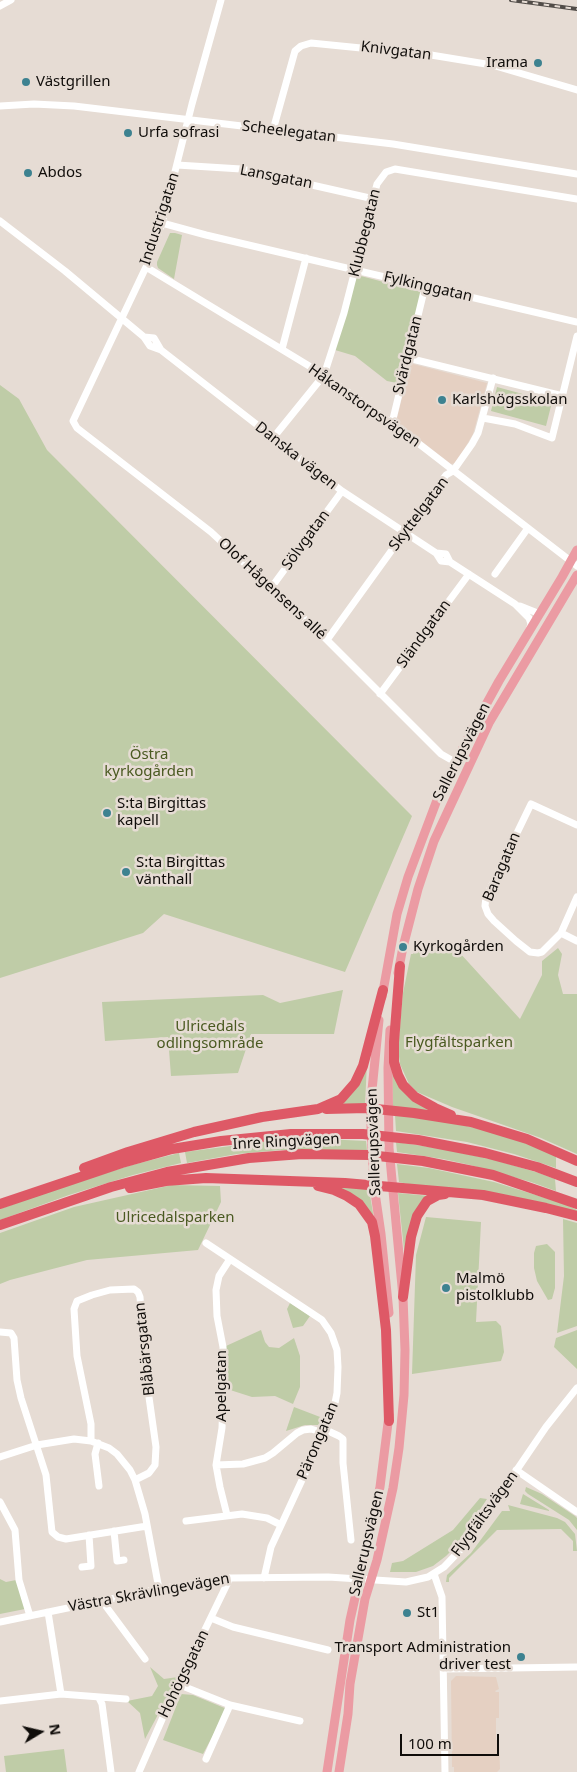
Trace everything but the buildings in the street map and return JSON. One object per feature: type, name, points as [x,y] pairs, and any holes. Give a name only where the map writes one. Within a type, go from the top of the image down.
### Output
[{"type":"highway","points":[[400,966],[394,1062],[398,1075],[410,1092],[422,1101],[471,1122],[527,1139],[577,1161]]},
{"type":"highway","points":[[0,1202],[54,1178],[170,1139],[236,1122],[318,1109],[334,1103],[341,1099],[351,1088],[363,1066],[383,990]]},
{"type":"highway","points":[[302,1112],[349,1108],[388,1110],[471,1122]]},
{"type":"highway","name":"Inre Ringvägen","points":[[0,1202],[122,1162],[172,1149],[267,1136],[352,1134],[418,1140],[485,1152],[537,1167],[577,1182]]},
{"type":"highway","name":"Inre Ringvägen","points":[[0,1225],[146,1177],[209,1163],[278,1155],[355,1155],[423,1160],[493,1175],[577,1204]]},
{"type":"highway","points":[[63,1203],[124,1189],[179,1180],[241,1178],[463,1193],[512,1201],[577,1216]]},
{"type":"highway","points":[[298,1181],[334,1190],[347,1196],[359,1204],[372,1222],[386,1330],[389,1420]]},
{"type":"highway","points":[[403,1297],[411,1238],[419,1210],[438,1195],[463,1193]]},
{"type":"main road","name":"Sallerupsvägen","points":[[327,1772],[350,1620],[358,1579],[372,1530],[389,1420],[391,1341],[381,1234],[374,1186],[371,1109],[374,1054],[397,914],[408,877],[437,800],[455,762],[499,681],[540,614],[574,564],[577,550]]},
{"type":"main road","name":"Sallerupsvägen","points":[[339,1772],[348,1714],[354,1655],[365,1599],[379,1552],[393,1488],[401,1431],[405,1361],[403,1297],[392,1187],[388,1110],[389,1042],[400,966],[418,889],[434,841],[489,723],[577,574]]},
{"type":"main road","points":[[520,672],[523,657],[542,622],[540,614]]},
{"type":"street","points":[[0,6],[11,0]]},
{"type":"street","name":"Industrigatan","points":[[77,428],[73,421],[74,416],[146,267],[162,223],[221,0]]},
{"type":"street","name":"Knivgatan","points":[[273,130],[295,51],[300,46],[311,43],[431,55],[492,65],[577,90]]},
{"type":"street","name":"Scheelegatan","points":[[0,106],[34,104],[74,106],[392,144],[577,174]]},
{"type":"street","name":"Lansgatan","points":[[178,165],[241,169],[374,198]]},
{"type":"street","name":"Klubbegatan","points":[[273,438],[324,375],[356,270],[379,179],[386,172],[396,169],[577,199]]},
{"type":"street","name":"Danska vägen","points":[[0,221],[144,336],[150,346],[162,350],[342,491],[436,553],[441,561],[450,562],[515,604],[540,614]]},
{"type":"street","name":"Fylkinggatan","points":[[162,223],[577,322]]},
{"type":"street","points":[[282,349],[306,258]]},
{"type":"street","name":"Håkanstorpsvägen","points":[[146,267],[324,375],[392,423],[574,564]]},
{"type":"street","name":"Svärdgatan","points":[[392,423],[425,287]]},
{"type":"street","points":[[483,418],[515,424],[552,438],[577,336]]},
{"type":"street","points":[[408,358],[563,396]]},
{"type":"street","name":"Skyttelgatan","points":[[327,640],[446,475],[454,471],[472,444],[478,434],[493,378]]},
{"type":"street","name":"Olof Hågensens allé","points":[[77,428],[211,532],[327,640],[441,754],[455,762]]},
{"type":"street","name":"Sölvgatan","points":[[271,588],[342,491]]},
{"type":"street","points":[[495,574],[528,528]]},
{"type":"street","name":"Sländgatan","points":[[380,694],[468,574]]},
{"type":"street","name":"Danska vägen","points":[[515,604],[529,618],[531,624],[529,633]]},
{"type":"street","name":"Baragatan","points":[[561,932],[542,952],[530,952],[488,914],[485,906],[486,897],[531,804],[577,825]]},
{"type":"street","points":[[577,897],[561,932],[577,941]]},
{"type":"street","name":"Pärongatan","points":[[206,1243],[322,1320],[331,1333],[337,1350],[337,1393],[333,1413],[271,1547],[264,1578]]},
{"type":"street","name":"Apelgatan","points":[[227,1515],[216,1464],[222,1428],[224,1371],[223,1347],[217,1316],[216,1290],[219,1276],[230,1259]]},
{"type":"street","name":"Blåbärsgatan","points":[[95,1442],[77,1356],[74,1309],[77,1301],[92,1294],[110,1290],[134,1289],[140,1297],[146,1376],[156,1447],[155,1465],[149,1473],[135,1480]]},
{"type":"street","points":[[0,1332],[11,1333],[14,1338],[17,1380],[46,1475],[52,1532],[58,1537],[66,1539],[147,1526]]},
{"type":"street","name":"Flygfältsvägen","points":[[358,1579],[406,1582],[420,1580],[434,1574],[452,1561],[467,1543],[546,1427],[577,1388]]},
{"type":"street","points":[[216,1464],[243,1464],[260,1460],[273,1453],[290,1438],[303,1430],[325,1431],[339,1436],[342,1439],[351,1540]]},
{"type":"street","points":[[0,1456],[37,1445],[74,1439],[95,1442],[117,1454],[130,1470],[135,1480],[147,1526],[159,1589]]},
{"type":"street","points":[[95,1442],[99,1486]]},
{"type":"street","points":[[516,1470],[577,1512]]},
{"type":"street","points":[[0,1502],[3,1516],[15,1530],[19,1580],[30,1616]]},
{"type":"street","points":[[186,1522],[242,1514],[256,1515],[281,1525]]},
{"type":"street","points":[[114,1531],[117,1561]]},
{"type":"street","points":[[82,1567],[91,1566],[89,1535]]},
{"type":"street","points":[[434,1574],[442,1597],[445,1772]]},
{"type":"street","name":"Västra Skrävlingevägen","points":[[0,1622],[159,1589],[230,1578],[358,1579]]},
{"type":"street","name":"Hohögsgatan","points":[[139,1772],[167,1708],[180,1685],[230,1578]]},
{"type":"street","points":[[102,1600],[145,1659]]},
{"type":"street","points":[[48,1612],[61,1694]]},
{"type":"street","points":[[211,1618],[233,1627],[328,1650]]},
{"type":"street","points":[[444,1669],[577,1667]]},
{"type":"street","points":[[180,1685],[230,1705],[300,1721]]},
{"type":"street","points":[[0,1702],[61,1694],[99,1698],[126,1698]]},
{"type":"street","points":[[99,1698],[102,1704],[111,1772]]},
{"type":"street","points":[[206,1759],[230,1705]]},
{"type":"street","points":[[340,1762],[346,1772]]},
{"type":"shaded area","name":"Karlshögsskolan","points":[[413,364],[487,383],[473,434],[456,463],[451,464],[398,423],[397,418],[410,365]]},
{"type":"shaded area","points":[[456,1676],[496,1677],[499,1689],[495,1691],[499,1692],[499,1718],[496,1718],[496,1740],[499,1740],[500,1769],[497,1772],[454,1772],[454,1767],[452,1767],[451,1681]]},
{"type":"green space","points":[[170,233],[182,235],[174,279],[158,268],[157,265]]},
{"type":"green space","points":[[357,275],[422,292],[397,383],[387,381],[355,356],[335,350]]},
{"type":"green space","name":"Östra kyrkogården","points":[[0,385],[19,399],[47,450],[412,816],[345,972],[164,914],[143,933],[0,978]]},
{"type":"green space","points":[[497,387],[552,402],[546,426],[491,411]]},
{"type":"green space","name":"Flygfältsparken","points":[[446,942],[459,952],[520,1019],[542,975],[542,961],[558,948],[562,954],[558,975],[563,994],[577,994],[577,1154],[541,1138],[452,1107],[417,1092],[409,1084],[400,1064],[398,1049],[403,993],[411,954],[413,954],[414,950],[442,945]]},
{"type":"green space","name":"Ulricedals odlingsområde","points":[[343,990],[334,1034],[251,1034],[238,1073],[171,1076],[168,1037],[105,1041],[102,1002],[263,995],[280,1003]]},
{"type":"green space","points":[[367,1062],[365,1105],[338,1105]]},
{"type":"green space","points":[[392,1064],[395,1075],[436,1113],[393,1108]]},
{"type":"green space","points":[[395,1115],[439,1120],[499,1133],[556,1154],[556,1168],[514,1154],[467,1142],[396,1131]]},
{"type":"green space","points":[[324,1139],[366,1141],[367,1151],[281,1150],[237,1154],[187,1163],[185,1152],[276,1140]]},
{"type":"green space","points":[[396,1142],[443,1149],[495,1160],[539,1173],[555,1179],[556,1191],[470,1165],[397,1152]]},
{"type":"green space","points":[[179,1153],[181,1163],[133,1175],[69,1195],[0,1220],[0,1209],[67,1185]]},
{"type":"green space","points":[[397,1164],[429,1168],[494,1182],[565,1204],[577,1210],[577,1213],[399,1182]]},
{"type":"green space","name":"Ulricedalsparken","points":[[172,1185],[220,1186],[221,1202],[198,1250],[87,1260],[0,1284],[0,1233],[74,1207]]},
{"type":"green space","points":[[335,1187],[369,1189],[374,1219]]},
{"type":"green space","points":[[398,1193],[430,1196],[405,1259]]},
{"type":"green space","name":"Malmö pistolklubb","points":[[426,1217],[481,1222],[476,1322],[496,1321],[501,1326],[504,1352],[501,1361],[412,1374],[416,1255]]},
{"type":"green space","points":[[563,1219],[577,1223],[577,1326],[557,1333],[564,1276]]},
{"type":"green space","points":[[547,1244],[555,1252],[555,1288],[552,1299],[548,1300],[537,1281],[534,1268],[536,1246]]},
{"type":"green space","points":[[290,1303],[310,1316],[303,1326],[293,1328],[287,1309]]},
{"type":"green space","points":[[261,1330],[269,1347],[279,1348],[294,1338],[300,1356],[300,1387],[293,1404],[275,1396],[252,1397],[227,1389],[226,1346]]},
{"type":"green space","points":[[577,1330],[577,1369],[554,1347],[556,1338]]},
{"type":"green space","points":[[294,1407],[328,1420],[321,1425],[305,1425],[286,1431]]},
{"type":"green space","points":[[526,1487],[542,1494],[575,1516],[577,1518],[577,1530],[569,1520],[528,1494],[525,1491]]},
{"type":"green space","points":[[523,1494],[549,1510],[549,1511],[520,1504]]},
{"type":"green space","points":[[480,1498],[487,1499],[455,1547],[446,1556],[433,1566],[416,1572],[390,1572],[392,1563],[403,1561],[453,1530]]},
{"type":"green space","points":[[508,1505],[557,1518],[565,1522],[575,1534],[577,1551],[573,1551],[573,1541],[561,1529],[497,1530],[449,1578],[449,1582],[446,1582],[447,1575],[471,1553],[502,1511],[510,1511]]},
{"type":"green space","points":[[0,1579],[6,1582],[16,1580],[25,1609],[0,1614]]},
{"type":"green space","points":[[150,1667],[164,1679],[178,1677],[145,1739],[140,1713],[127,1701],[152,1696],[158,1686]]},
{"type":"green space","points":[[181,1694],[193,1695],[227,1709],[203,1754],[163,1740]]},
{"type":"green space","points":[[64,1749],[67,1772],[6,1772],[4,1756]]},
{"type":"railway","points":[[511,0],[577,9]]},
{"type":"place","name":"Irama","points":[[538,63]]},
{"type":"place","name":"Västgrillen","points":[[26,82]]},
{"type":"place","name":"Urfa sofrasi","points":[[128,133]]},
{"type":"place","name":"Abdos","points":[[28,173]]},
{"type":"place","name":"Karlshögsskolan","points":[[442,400]]},
{"type":"place","name":"S:ta Birgittas kapell","points":[[107,813]]},
{"type":"place","name":"S:ta Birgittas vänthall","points":[[126,872]]},
{"type":"place","name":"Kyrkogården","points":[[403,947]]},
{"type":"place","name":"Malmö pistolklubb","points":[[446,1288]]},
{"type":"place","name":"St1","points":[[407,1613]]},
{"type":"place","name":"Transport Administration driver test","points":[[521,1657]]}]
